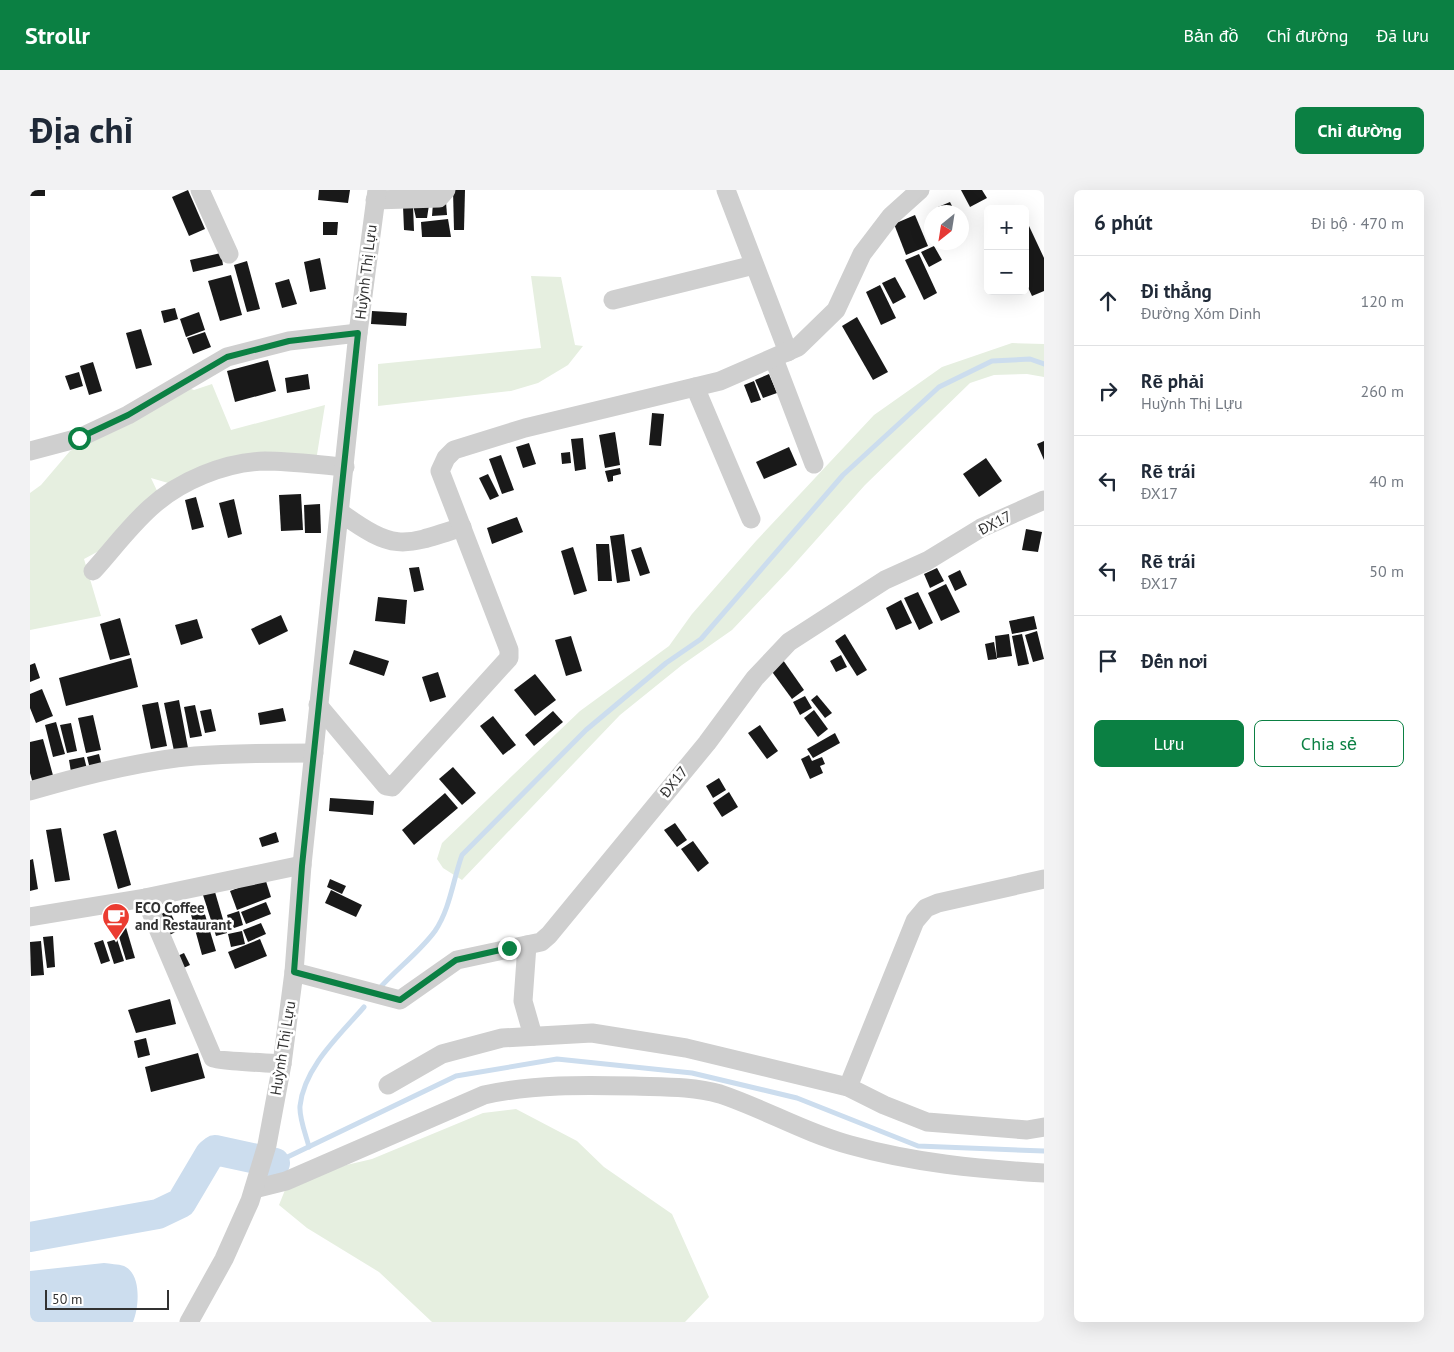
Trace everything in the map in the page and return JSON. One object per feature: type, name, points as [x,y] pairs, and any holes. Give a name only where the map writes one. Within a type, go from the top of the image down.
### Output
[{"type":"street","points":[[200,190],[229,254]]},
{"type":"street","points":[[376,195],[438,198],[446,190]]},
{"type":"street","points":[[726,190],[754,265],[814,464]]},
{"type":"street","points":[[318,705],[386,786],[392,787],[505,665],[509,658],[509,650],[440,471],[446,458],[454,450],[525,428],[720,381],[798,347],[836,310],[862,254],[891,216],[920,190]]},
{"type":"street","name":"Huỳnh Thị Lựu","points":[[189,1322],[224,1259],[256,1182],[267,1145],[282,1064],[294,972],[302,866],[318,705],[341,513],[358,333],[376,195]]},
{"type":"street","points":[[612,300],[754,265]]},
{"type":"street","points":[[30,451],[79,438],[128,415],[227,357],[289,341],[358,333]]},
{"type":"street","points":[[695,387],[751,519]]},
{"type":"street","points":[[93,571],[141,517],[161,498],[174,489],[209,474],[247,463],[266,461],[345,467]]},
{"type":"street","name":"ĐX17","points":[[294,972],[388,999],[403,1000],[456,960],[541,942],[549,935],[706,743],[754,678],[789,642],[885,580],[927,561],[981,528],[1044,500]]},
{"type":"street","points":[[341,513],[370,534],[392,542],[415,542],[462,527]]},
{"type":"street","points":[[30,792],[96,772],[158,760],[226,754],[314,752]]},
{"type":"street","points":[[30,917],[145,898],[302,866]]},
{"type":"street","points":[[848,1087],[915,921],[926,908],[938,903],[1044,879]]},
{"type":"street","points":[[145,898],[213,1058],[220,1061],[246,1060],[282,1064]]},
{"type":"street","points":[[528,945],[523,1001],[533,1036]]},
{"type":"street","points":[[388,1085],[442,1054],[502,1038],[592,1033],[686,1048],[848,1087],[884,1105],[927,1122],[1027,1130],[1044,1127]]},
{"type":"street","points":[[256,1182],[286,1181],[484,1095],[518,1088],[588,1085],[699,1089],[749,1105],[785,1122],[850,1145],[950,1166],[1044,1173]]},
{"type":"green space","points":[[531,276],[561,277],[575,345],[583,346],[568,365],[538,383],[511,391],[378,406],[378,364],[541,348]]},
{"type":"green space","points":[[1012,343],[1044,344],[1044,377],[1027,374],[994,375],[970,383],[865,485],[790,569],[732,630],[682,665],[620,715],[462,880],[443,868],[437,859],[442,843],[580,711],[669,646],[692,614],[756,541],[874,415],[942,367]]},
{"type":"green space","points":[[212,384],[231,430],[325,405],[315,467],[216,469],[175,485],[151,478],[159,495],[136,531],[84,559],[101,616],[30,630],[30,493],[41,485],[70,451],[152,408],[183,386],[194,390]]},
{"type":"green space","points":[[516,1109],[577,1141],[604,1167],[672,1214],[709,1297],[685,1322],[432,1322],[379,1272],[307,1228],[279,1205],[287,1185],[321,1171],[372,1159],[483,1113]]},
{"type":"water","points":[[104,1263],[124,1266],[134,1276],[138,1300],[133,1322],[30,1322],[30,1271]]},
{"type":"building","points":[[30,190],[45,190],[45,196],[30,196]]},
{"type":"building","points":[[188,190],[205,229],[189,236],[172,197]]},
{"type":"building","points":[[319,190],[350,190],[348,203],[318,200]]},
{"type":"building","points":[[453,190],[465,190],[464,230],[454,230]]},
{"type":"building","points":[[961,190],[982,190],[987,198],[970,207]]},
{"type":"building","points":[[446,202],[447,215],[432,216],[433,203]]},
{"type":"building","points":[[413,205],[429,205],[427,218],[416,218]]},
{"type":"building","points":[[413,205],[414,231],[404,230],[403,206]]},
{"type":"building","points":[[915,215],[924,236],[924,248],[906,255],[894,224]]},
{"type":"building","points":[[448,219],[451,237],[422,237],[421,222]]},
{"type":"building","points":[[323,222],[338,222],[337,235],[323,235]]},
{"type":"building","points":[[1029,226],[1044,258],[1044,291],[1032,296],[1029,290]]},
{"type":"building","points":[[936,250],[942,260],[929,267],[921,252]]},
{"type":"building","points":[[221,253],[223,265],[193,272],[190,260]]},
{"type":"building","points":[[919,254],[937,293],[924,300],[905,260]]},
{"type":"building","points":[[320,258],[326,289],[310,292],[304,262]]},
{"type":"building","points":[[247,261],[260,309],[247,312],[234,265]]},
{"type":"building","points":[[231,275],[242,315],[220,321],[208,281]]},
{"type":"building","points":[[895,277],[906,297],[893,304],[882,283]]},
{"type":"building","points":[[289,279],[297,304],[282,308],[275,283]]},
{"type":"building","points":[[880,285],[896,318],[881,325],[866,292]]},
{"type":"building","points":[[175,308],[178,319],[164,323],[161,311]]},
{"type":"building","points":[[372,311],[407,313],[406,326],[371,324]]},
{"type":"building","points":[[199,312],[205,330],[186,337],[180,319]]},
{"type":"building","points":[[857,317],[888,372],[873,380],[842,326]]},
{"type":"building","points":[[141,329],[152,365],[136,369],[126,333]]},
{"type":"building","points":[[205,332],[211,347],[193,354],[187,338]]},
{"type":"building","points":[[268,360],[276,391],[235,402],[227,371]]},
{"type":"building","points":[[93,362],[102,391],[89,395],[80,366]]},
{"type":"building","points":[[79,372],[83,386],[70,390],[65,376]]},
{"type":"building","points":[[308,374],[310,389],[287,393],[285,378]]},
{"type":"building","points":[[769,374],[777,393],[763,398],[755,380]]},
{"type":"building","points":[[754,381],[761,400],[751,403],[744,385]]},
{"type":"building","points":[[652,413],[664,414],[661,446],[649,445]]},
{"type":"building","points":[[615,432],[620,465],[605,468],[599,435]]},
{"type":"building","points":[[583,438],[586,469],[575,471],[571,439]]},
{"type":"building","points":[[1044,441],[1044,460],[1037,444]]},
{"type":"building","points":[[529,443],[536,464],[523,468],[516,447]]},
{"type":"building","points":[[789,447],[797,465],[764,479],[756,462]]},
{"type":"building","points":[[570,452],[571,463],[562,464],[561,453]]},
{"type":"building","points":[[501,455],[514,490],[502,494],[489,459]]},
{"type":"building","points":[[986,458],[1002,481],[979,497],[963,474]]},
{"type":"building","points":[[620,468],[621,474],[613,476],[613,481],[608,482],[605,471]]},
{"type":"building","points":[[488,474],[499,496],[490,500],[479,478]]},
{"type":"building","points":[[301,494],[303,530],[281,531],[279,495]]},
{"type":"building","points":[[196,497],[204,527],[192,530],[185,500]]},
{"type":"building","points":[[234,499],[242,534],[228,538],[219,503]]},
{"type":"building","points":[[320,504],[321,533],[305,533],[304,505]]},
{"type":"building","points":[[517,517],[523,532],[492,544],[487,528]]},
{"type":"building","points":[[1026,529],[1042,532],[1038,552],[1022,550]]},
{"type":"building","points":[[624,534],[630,581],[617,583],[610,536]]},
{"type":"building","points":[[596,544],[609,544],[612,581],[598,581]]},
{"type":"building","points":[[573,547],[587,591],[574,595],[561,551]]},
{"type":"building","points":[[641,547],[650,573],[640,576],[631,550]]},
{"type":"building","points":[[419,567],[424,590],[414,592],[409,568]]},
{"type":"building","points":[[937,568],[944,581],[930,588],[924,574]]},
{"type":"building","points":[[960,570],[967,585],[955,591],[948,576]]},
{"type":"building","points":[[946,584],[960,612],[941,621],[928,593]]},
{"type":"building","points":[[918,592],[933,623],[919,630],[904,598]]},
{"type":"building","points":[[378,597],[407,600],[405,624],[375,621]]},
{"type":"building","points":[[901,600],[912,623],[896,630],[886,608]]},
{"type":"building","points":[[281,615],[288,631],[259,645],[251,629]]},
{"type":"building","points":[[1034,616],[1037,629],[1012,634],[1009,621]]},
{"type":"building","points":[[120,618],[130,655],[110,660],[100,624]]},
{"type":"building","points":[[197,619],[203,638],[181,645],[175,625]]},
{"type":"building","points":[[1037,631],[1044,659],[1033,662],[1025,635]]},
{"type":"building","points":[[845,634],[867,670],[857,676],[835,641]]},
{"type":"building","points":[[1009,634],[1012,656],[997,658],[995,636]]},
{"type":"building","points":[[1022,634],[1029,664],[1018,666],[1012,636]]},
{"type":"building","points":[[571,636],[582,671],[566,676],[555,640]]},
{"type":"building","points":[[994,642],[997,659],[988,660],[985,644]]},
{"type":"building","points":[[354,650],[389,661],[384,676],[349,664]]},
{"type":"building","points":[[841,655],[847,667],[836,672],[830,661]]},
{"type":"building","points":[[131,658],[138,687],[66,706],[59,678]]},
{"type":"building","points":[[783,660],[804,690],[792,699],[770,669]]},
{"type":"building","points":[[35,663],[40,678],[30,682],[30,665]]},
{"type":"building","points":[[438,672],[446,697],[430,702],[422,677]]},
{"type":"building","points":[[535,674],[556,700],[535,716],[514,690]]},
{"type":"building","points":[[42,689],[53,716],[36,723],[30,708],[30,694]]},
{"type":"building","points":[[817,695],[832,713],[825,718],[811,700]]},
{"type":"building","points":[[805,696],[812,708],[800,715],[793,702]]},
{"type":"building","points":[[179,700],[188,748],[174,751],[164,703]]},
{"type":"building","points":[[158,702],[167,746],[151,749],[142,705]]},
{"type":"building","points":[[195,705],[202,736],[190,738],[184,707]]},
{"type":"building","points":[[283,708],[286,721],[260,725],[258,713]]},
{"type":"building","points":[[211,709],[216,731],[205,733],[200,711]]},
{"type":"building","points":[[814,710],[828,729],[818,737],[804,718]]},
{"type":"building","points":[[553,711],[563,722],[534,746],[525,735]]},
{"type":"building","points":[[93,715],[101,750],[86,753],[78,718]]},
{"type":"building","points":[[493,716],[516,745],[503,755],[480,726]]},
{"type":"building","points":[[56,722],[65,754],[53,757],[45,725]]},
{"type":"building","points":[[71,723],[77,751],[67,753],[60,725]]},
{"type":"building","points":[[760,725],[778,751],[767,759],[748,733]]},
{"type":"building","points":[[835,733],[840,743],[813,758],[807,749]]},
{"type":"building","points":[[43,739],[54,779],[33,784],[30,773],[30,742]]},
{"type":"building","points":[[99,754],[102,766],[90,769],[87,757]]},
{"type":"building","points":[[809,755],[812,761],[822,757],[825,764],[820,766],[823,773],[810,779],[801,759]]},
{"type":"building","points":[[84,757],[87,769],[71,772],[69,760]]},
{"type":"building","points":[[453,767],[476,793],[462,805],[439,779]]},
{"type":"building","points":[[719,778],[726,790],[713,798],[706,786]]},
{"type":"building","points":[[729,792],[738,807],[722,817],[713,803]]},
{"type":"building","points":[[445,793],[458,808],[414,845],[402,830]]},
{"type":"building","points":[[330,798],[374,801],[373,815],[329,811]]},
{"type":"building","points":[[675,823],[687,840],[677,847],[664,830]]},
{"type":"building","points":[[61,828],[70,880],[55,882],[46,830]]},
{"type":"building","points":[[116,830],[131,885],[118,889],[103,834]]},
{"type":"building","points":[[276,832],[279,842],[262,847],[259,838]]},
{"type":"building","points":[[693,841],[709,863],[698,872],[681,849]]},
{"type":"building","points":[[33,859],[38,889],[30,891],[30,860]]},
{"type":"building","points":[[265,878],[271,897],[237,910],[230,891]]},
{"type":"building","points":[[330,879],[346,886],[342,894],[327,887]]},
{"type":"building","points":[[331,890],[362,905],[356,917],[325,903]]},
{"type":"building","points":[[215,892],[227,933],[216,936],[203,895]]},
{"type":"building","points":[[266,902],[271,914],[246,924],[241,912]]},
{"type":"building","points":[[203,908],[216,951],[202,955],[190,911]]},
{"type":"building","points":[[169,910],[179,930],[166,937],[156,917]]},
{"type":"building","points":[[239,911],[243,925],[231,929],[227,915]]},
{"type":"building","points":[[261,923],[266,934],[248,942],[243,930]]},
{"type":"building","points":[[125,924],[135,958],[126,960],[116,927]]},
{"type":"building","points":[[242,931],[245,944],[231,947],[228,934]]},
{"type":"building","points":[[53,936],[55,967],[47,968],[43,937]]},
{"type":"building","points":[[117,939],[124,961],[114,964],[107,942]]},
{"type":"building","points":[[260,939],[267,956],[235,969],[228,952]]},
{"type":"building","points":[[103,940],[110,961],[101,964],[94,943]]},
{"type":"building","points":[[41,941],[44,975],[31,976],[30,942]]},
{"type":"building","points":[[184,953],[190,965],[179,970],[173,958]]},
{"type":"building","points":[[170,999],[176,1024],[136,1033],[128,1010]]},
{"type":"building","points":[[146,1038],[150,1055],[138,1058],[134,1041]]},
{"type":"building","points":[[198,1053],[205,1078],[151,1092],[145,1067]]},
{"type":"waterway","points":[[378,990],[422,947],[435,931],[448,904],[462,855],[586,730],[666,663],[701,639],[843,475],[939,387],[992,361],[1030,359],[1044,364]]},
{"type":"waterway","points":[[309,1147],[300,1111],[303,1092],[308,1078],[324,1052],[364,1007]]},
{"type":"waterway","points":[[275,1163],[456,1076],[557,1059],[692,1073],[797,1098],[918,1146],[1044,1151]]},
{"type":"waterway","points":[[30,1237],[158,1214],[181,1203],[210,1154],[215,1150],[275,1163]]},
{"type":"place","name":"ECO Coffee and Restaurant","points":[[116,941]]},
{"type":"route","points":[[79,438],[128,415],[190,376],[227,357],[289,341],[358,333],[341,513],[318,705],[302,866],[294,972],[388,999],[403,1000],[456,960],[509,948]]}]
